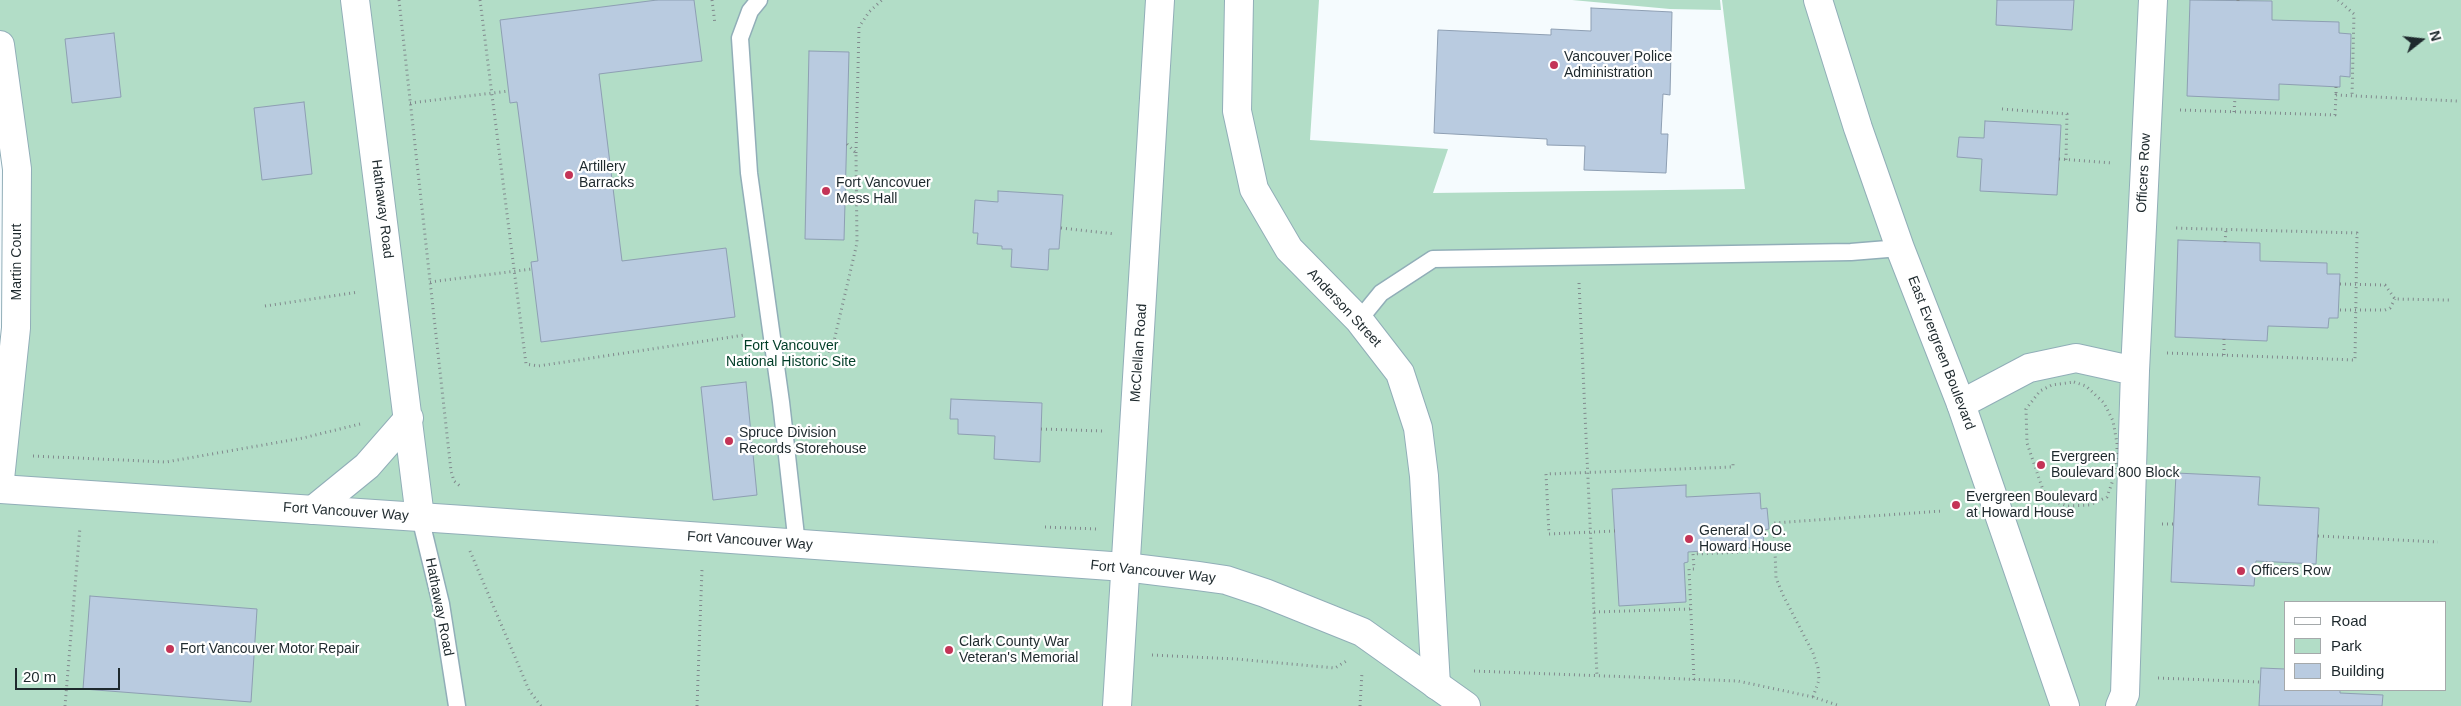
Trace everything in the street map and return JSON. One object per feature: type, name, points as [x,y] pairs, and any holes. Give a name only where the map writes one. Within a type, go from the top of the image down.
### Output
[{"type":"street","name":"Hathaway Road","points":[[355,0],[420,517]]},
{"type":"street","name":"McClellan Road","points":[[1117,706],[1160,0]]},
{"type":"street","name":"Anderson Street","points":[[1239,0],[1237,111],[1254,189],[1289,249],[1359,320],[1400,373],[1418,428],[1424,476],[1436,685]]},
{"type":"street","name":"East Evergreen Boulevard","points":[[1818,0],[1855,118],[1900,248],[1961,404],[2065,706]]},
{"type":"street","name":"Officers Row","points":[[2120,706],[2125,694],[2135,371],[2153,0]]},
{"type":"street","name":"Martin Court","points":[[0,45],[17,169],[16,328],[2,467]]},
{"type":"street","points":[[1961,404],[2029,368],[2076,358],[2135,371]]},
{"type":"street","points":[[313,510],[367,466],[409,418]]},
{"type":"street","name":"Fort Vancouver Way","points":[[0,489],[1125,567],[1226,580],[1265,593],[1362,632],[1466,706]]},
{"type":"lane","points":[[759,0],[750,11],[740,38],[749,173],[781,402],[797,545]]},
{"type":"lane","points":[[1359,320],[1381,293],[1433,259],[1577,255],[1850,252],[1900,248]]},
{"type":"lane","name":"Hathaway Road","points":[[420,517],[441,604],[457,706]]},
{"type":"path","points":[[399,0],[451,471],[454,481],[460,486],[468,488]]},
{"type":"path","points":[[480,0],[526,364],[532,366],[748,334]]},
{"type":"path","points":[[712,0],[716,30]]},
{"type":"path","points":[[800,364],[824,360],[834,341],[857,243],[856,153],[859,27],[869,12],[882,0]]},
{"type":"path","points":[[2338,0],[2354,14],[2352,96]]},
{"type":"path","points":[[2179,110],[2335,115],[2336,87]]},
{"type":"path","points":[[410,103],[509,91]]},
{"type":"path","points":[[2336,96],[2457,101]]},
{"type":"path","points":[[2234,112],[2235,98]]},
{"type":"path","points":[[2002,109],[2067,114],[2066,160]]},
{"type":"path","points":[[847,144],[856,153]]},
{"type":"path","points":[[2059,159],[2119,164]]},
{"type":"path","points":[[1061,228],[1118,235]]},
{"type":"path","points":[[2159,353],[2355,360],[2357,233],[2164,228]]},
{"type":"path","points":[[2225,242],[2226,230]]},
{"type":"path","points":[[1577,255],[1597,676]]},
{"type":"path","points":[[430,282],[532,268]]},
{"type":"path","points":[[2340,284],[2385,285],[2395,299]]},
{"type":"path","points":[[264,306],[354,293]]},
{"type":"path","points":[[2395,299],[2448,300]]},
{"type":"path","points":[[2340,310],[2384,310],[2390,308],[2395,299]]},
{"type":"path","points":[[2224,339],[2224,355]]},
{"type":"path","points":[[2074,382],[2086,386],[2104,403],[2113,421],[2117,443],[2115,474],[2107,497],[2090,505],[2068,506],[2052,501],[2043,490],[2035,469],[2027,443],[2026,426],[2026,410],[2031,400],[2040,391],[2052,385],[2074,382]]},
{"type":"path","points":[[2,467],[166,462],[303,438],[364,423]]},
{"type":"path","points":[[1041,429],[1105,431]]},
{"type":"path","points":[[1615,531],[1549,534],[1546,474],[1733,467],[1733,461]]},
{"type":"path","points":[[1813,697],[1819,680],[1818,668],[1813,653],[1776,578],[1774,523],[1942,512]]},
{"type":"path","points":[[66,706],[80,519]]},
{"type":"path","points":[[1037,526],[1095,529]]},
{"type":"path","points":[[2318,536],[2438,542]]},
{"type":"path","points":[[469,550],[529,690],[541,706]]},
{"type":"path","points":[[1694,680],[1689,569],[1694,569],[1693,554],[1775,551]]},
{"type":"path","points":[[697,706],[702,561]]},
{"type":"path","points":[[1594,612],[1690,609]]},
{"type":"path","points":[[1150,654],[1236,659],[1335,668],[1355,656]]},
{"type":"path","points":[[1470,671],[1738,681],[1813,697],[1840,706]]},
{"type":"path","points":[[2154,678],[2260,682]]},
{"type":"green space","name":"Fort Vancouver National Historic Site","points":[[0,0],[1319,0],[1310,140],[1448,149],[1433,193],[1745,189],[1722,0],[2461,0],[2461,706],[0,706],[0,479],[16,328],[0,45]]},
{"type":"green space","points":[[1572,0],[1720,0],[1721,10],[1670,9]]},
{"type":"building","name":"Artillery Barracks","points":[[657,0],[694,0],[702,61],[599,74],[622,261],[726,248],[735,317],[541,342],[531,262],[538,261],[517,102],[510,103],[500,20]]},
{"type":"building","points":[[1997,0],[2074,0],[2072,30],[1996,25]]},
{"type":"building","points":[[2190,0],[2272,1],[2272,20],[2339,22],[2339,33],[2351,34],[2350,77],[2340,76],[2340,87],[2279,84],[2279,100],[2187,96]]},
{"type":"building","name":"Vancouver Police Administration","points":[[1591,8],[1672,12],[1670,95],[1663,94],[1661,134],[1668,134],[1666,173],[1584,170],[1585,146],[1547,145],[1547,139],[1434,133],[1438,30],[1551,35],[1551,29],[1591,31]]},
{"type":"building","points":[[114,33],[121,97],[72,103],[65,39]]},
{"type":"building","name":"Fort Vancovuer Mess Hall","points":[[809,51],[849,52],[844,240],[805,239]]},
{"type":"building","points":[[304,102],[312,174],[262,180],[254,108]]},
{"type":"building","points":[[1985,121],[2061,125],[2057,195],[1980,191],[1982,159],[1957,157],[1959,137],[1984,138]]},
{"type":"building","points":[[998,191],[1063,195],[1059,249],[1049,249],[1048,270],[1011,267],[1012,249],[1002,249],[1002,246],[977,244],[978,233],[973,233],[975,200],[998,202]]},
{"type":"building","points":[[2178,240],[2260,243],[2260,261],[2327,263],[2327,274],[2340,274],[2338,318],[2329,318],[2328,328],[2268,326],[2267,341],[2175,337]]},
{"type":"building","name":"Spruce Division Records Storehouse","points":[[746,382],[757,495],[713,500],[701,387]]},
{"type":"building","points":[[951,399],[1042,403],[1040,462],[994,459],[995,436],[958,434],[958,419],[950,419]]},
{"type":"building","points":[[2176,473],[2260,477],[2258,505],[2319,508],[2316,564],[2256,561],[2254,586],[2171,582]]},
{"type":"building","name":"General O. O. Howard House","points":[[1686,485],[1686,497],[1760,493],[1761,509],[1767,508],[1769,529],[1763,530],[1764,547],[1688,552],[1688,562],[1684,563],[1686,602],[1619,606],[1612,489]]},
{"type":"building","name":"Fort Vancouver Motor Repair","points":[[90,596],[257,609],[251,702],[83,689]]},
{"type":"building","points":[[2261,668],[2284,669],[2284,691],[2340,691],[2340,693],[2383,695],[2382,706],[2259,706]]},
{"type":"place","name":"Vancouver Police Administration","points":[[1554,65]]},
{"type":"place","name":"Artillery Barracks","points":[[569,175]]},
{"type":"place","name":"Fort Vancovuer Mess Hall","points":[[826,191]]},
{"type":"place","name":"Spruce Division Records Storehouse","points":[[729,441]]},
{"type":"place","name":"Evergreen Boulevard 800 Block","points":[[2041,465]]},
{"type":"place","name":"Evergreen Boulevard at Howard House","points":[[1956,505]]},
{"type":"place","name":"General O. O. Howard House","points":[[1689,539]]},
{"type":"place","name":"Officers Row","points":[[2241,571]]},
{"type":"place","name":"Fort Vancouver Motor Repair","points":[[170,649]]},
{"type":"place","name":"Clark County War Veteran's Memorial","points":[[949,650]]}]
